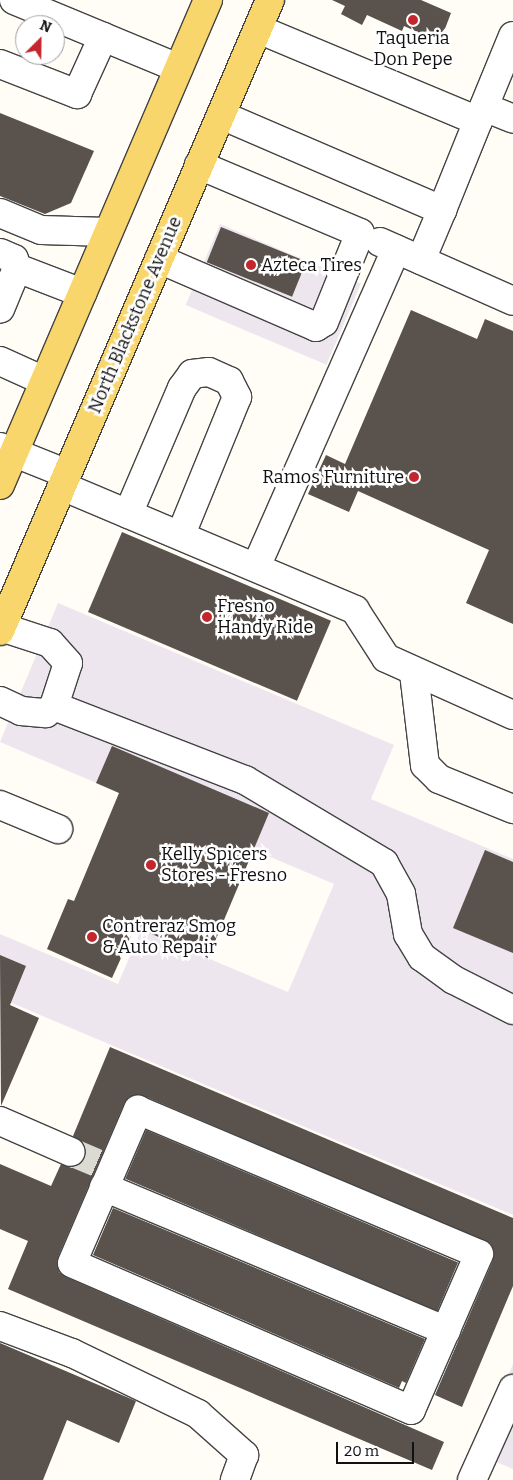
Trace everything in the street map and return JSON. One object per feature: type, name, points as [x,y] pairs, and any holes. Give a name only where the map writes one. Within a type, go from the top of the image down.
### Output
[{"type":"main road","points":[[0,486],[7,450],[44,381],[208,0]]},
{"type":"main road","name":"North Blackstone Avenue","points":[[1,629],[270,0]]},
{"type":"street","points":[[14,0],[178,68]]},
{"type":"street","points":[[258,29],[481,114],[513,119]]},
{"type":"street","points":[[421,260],[513,36]]},
{"type":"street","points":[[0,64],[77,94],[103,37]]},
{"type":"street","points":[[221,115],[442,210]]},
{"type":"street","points":[[199,165],[360,233],[513,301]]},
{"type":"street","points":[[0,213],[40,230],[108,232]]},
{"type":"street","points":[[159,259],[316,327],[324,322],[360,233]]},
{"type":"street","points":[[256,567],[396,249]]},
{"type":"street","points":[[0,309],[8,261],[82,293]]},
{"type":"street","points":[[0,361],[44,381]]},
{"type":"street","points":[[128,514],[182,388],[192,374],[209,372],[229,381],[237,397],[181,534]]},
{"type":"street","points":[[7,450],[128,514],[181,534],[355,610],[386,658],[414,673],[513,715]]},
{"type":"street","points":[[0,701],[36,714],[46,713],[54,706],[68,663],[50,643],[1,629]]},
{"type":"street","points":[[414,673],[425,766],[439,779],[513,809]]},
{"type":"street","points":[[54,706],[245,780],[384,863],[401,894],[408,934],[422,957],[454,980],[513,1010]]},
{"type":"street","points":[[0,805],[58,829]]},
{"type":"street","points":[[138,1110],[479,1254],[446,1332],[412,1410],[72,1262],[105,1173],[138,1110]]},
{"type":"street","points":[[0,1121],[71,1152]]},
{"type":"street","points":[[105,1173],[446,1332]]},
{"type":"street","points":[[0,1326],[72,1352],[198,1414],[244,1456],[235,1480]]},
{"type":"street","points":[[472,1480],[513,1389]]},
{"type":"shaded area","points":[[220,224],[361,284],[326,365],[186,305]]},
{"type":"shaded area","points":[[58,603],[394,745],[371,799],[513,859],[513,1215],[0,998],[0,934],[118,984],[141,930],[288,992],[334,884],[0,742]]},
{"type":"shaded area","points":[[513,1364],[513,1469],[475,1453]]},
{"type":"building","name":"Taqueria Don Pepe","points":[[332,0],[421,0],[451,13],[440,42],[404,26],[402,31],[367,15],[362,25],[341,14],[345,6]]},
{"type":"building","points":[[0,113],[94,151],[71,203],[45,214],[0,196]]},
{"type":"building","points":[[221,227],[306,261],[292,297],[207,262]]},
{"type":"building","name":"Ramos Furniture","points":[[411,310],[477,339],[485,319],[513,331],[513,624],[466,603],[489,550],[358,491],[349,512],[308,494],[326,455],[345,464]]},
{"type":"building","points":[[122,532],[331,621],[297,701],[88,612]]},
{"type":"building","points":[[112,746],[269,813],[208,958],[135,927],[112,978],[47,949],[68,899],[74,901],[119,793],[96,783]]},
{"type":"building","points":[[485,850],[513,862],[513,953],[453,928]]},
{"type":"building","points":[[0,955],[26,966],[10,1005],[39,1018],[1,1106]]},
{"type":"building","points":[[110,1047],[513,1218],[513,1286],[462,1407],[435,1395],[493,1260],[491,1244],[144,1096],[129,1097],[124,1104],[58,1257],[59,1272],[66,1277],[444,1442],[432,1470],[8,1289],[28,1241],[0,1229],[0,1164],[51,1186],[61,1164],[72,1168],[81,1164],[86,1150],[73,1136]]},
{"type":"building","points":[[146,1130],[458,1262],[437,1311],[125,1179]]},
{"type":"building","points":[[113,1208],[425,1339],[406,1383],[402,1381],[399,1388],[93,1255]]},
{"type":"building","points":[[0,1343],[136,1401],[119,1443],[67,1420],[43,1480],[0,1480]]},
{"type":"tunnel","points":[[71,1152],[99,1164]]},
{"type":"place","name":"Taqueria Don Pepe","points":[[413,20]]},
{"type":"place","name":"Azteca Tires","points":[[251,265]]},
{"type":"place","name":"Ramos Furniture","points":[[414,477]]},
{"type":"place","name":"Fresno Handy Ride","points":[[207,617]]},
{"type":"place","name":"Kelly Spicers Stores - Fresno","points":[[151,865]]},
{"type":"place","name":"Contreraz Smog & Auto Repair","points":[[92,937]]}]
